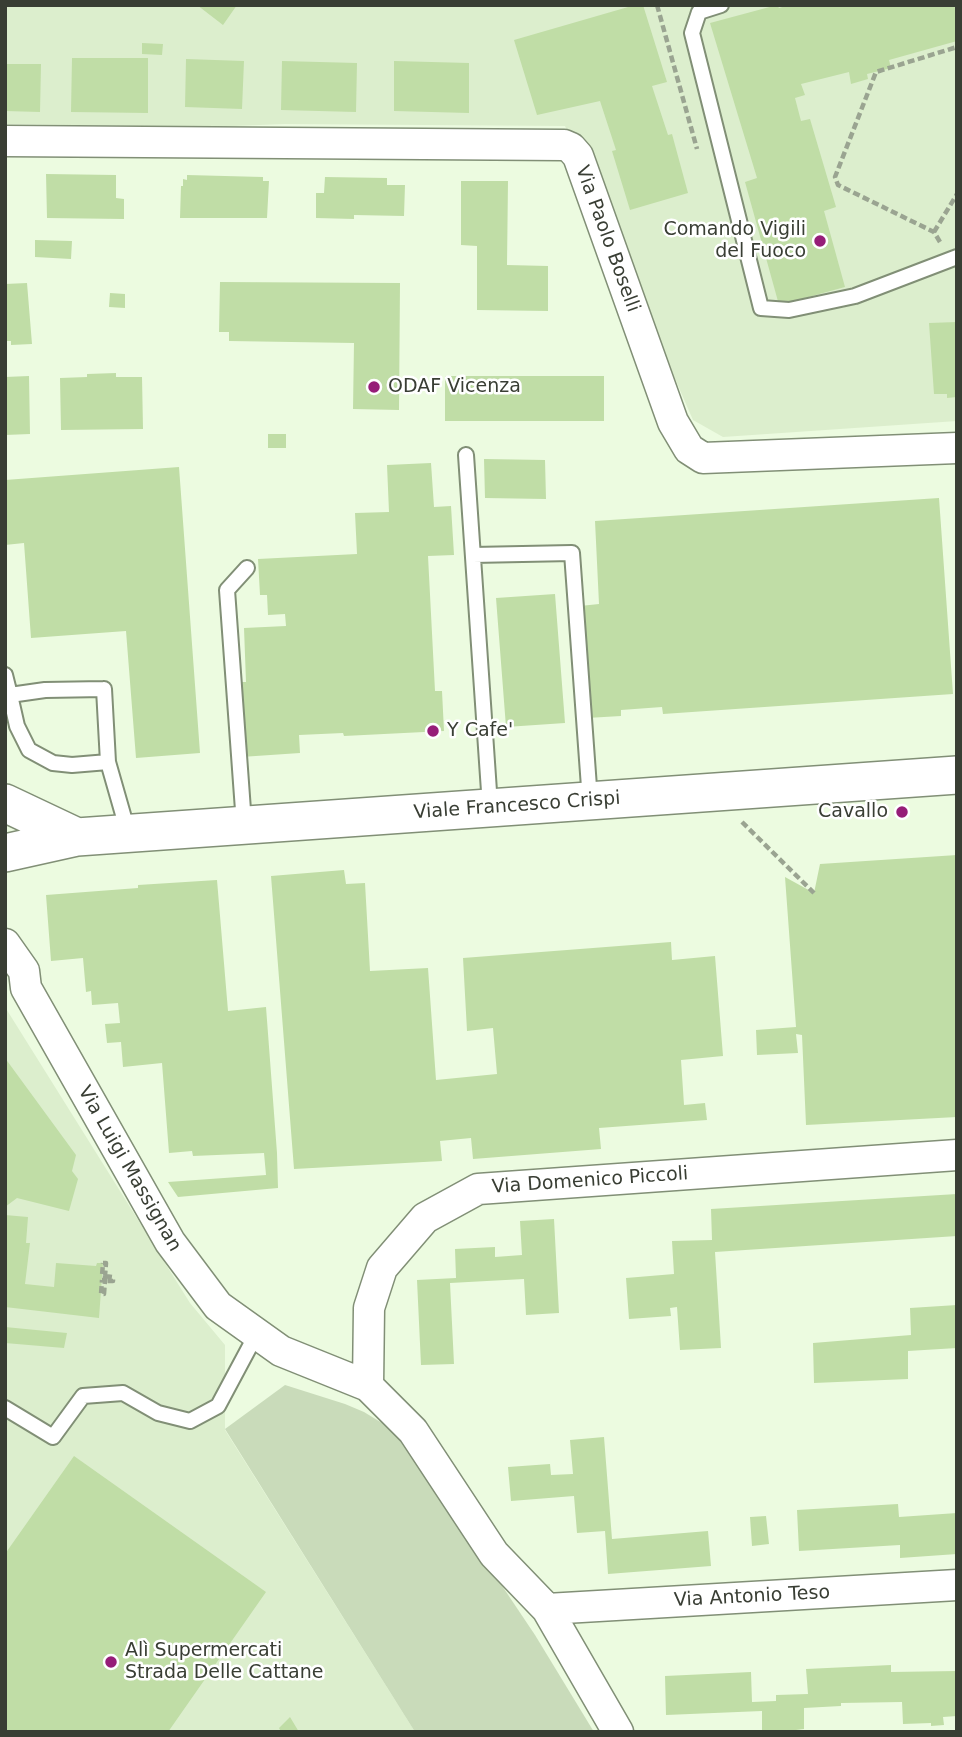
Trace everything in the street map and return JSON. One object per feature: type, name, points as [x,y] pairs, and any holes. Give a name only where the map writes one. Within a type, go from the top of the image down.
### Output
[{"type":"street","name":"Via Paolo Boselli","points":[[5,141],[564,145],[578,156],[673,422],[689,449],[703,458],[957,448]]},
{"type":"street","name":"Viale Francesco Crispi","points":[[5,853],[77,837],[957,775]]},
{"type":"street","name":"Viale Francesco Crispi","points":[[5,803],[77,837]]},
{"type":"street","points":[[5,811],[9,828],[5,842]]},
{"type":"street","name":"Via Luigi Massignan","points":[[5,944],[24,971],[16,981],[170,1242],[218,1306],[281,1351],[368,1386]]},
{"type":"street","name":"Via Domenico Piccoli","points":[[368,1386],[369,1308],[382,1268],[425,1218],[478,1189],[957,1155]]},
{"type":"street","points":[[368,1386],[413,1431],[494,1554],[547,1609],[618,1732]]},
{"type":"street","name":"Via Antonio Teso","points":[[547,1609],[957,1585]]},
{"type":"lane","points":[[721,5],[699,12],[692,33],[761,307],[789,310],[855,296],[953,259]]},
{"type":"lane","points":[[466,455],[490,808]]},
{"type":"lane","points":[[473,555],[572,553],[590,801]]},
{"type":"lane","points":[[244,825],[227,590],[247,568]]},
{"type":"lane","points":[[5,675],[17,726],[29,750],[53,763],[72,765],[108,762]]},
{"type":"lane","points":[[10,695],[45,690],[104,689],[108,762],[129,833]]},
{"type":"lane","points":[[5,1408],[53,1437],[83,1396],[122,1393],[158,1413],[190,1422],[218,1406],[257,1334]]},
{"type":"path","points":[[953,259],[934,232],[838,185],[835,177],[876,72],[957,47]]},
{"type":"path","points":[[934,232],[957,194]]},
{"type":"path","points":[[713,792],[814,893]]},
{"type":"shaded area","points":[[5,5],[957,5],[957,421],[723,437],[693,420],[565,126],[285,124],[208,127],[5,124]]},
{"type":"shaded area","points":[[5,1007],[190,1303],[225,1345],[225,1430],[415,1732],[5,1732]]},
{"type":"shaded area","points":[[285,1385],[364,1412],[382,1423],[411,1450],[535,1635],[594,1732],[415,1732],[225,1429]]},
{"type":"building","points":[[197,5],[237,5],[223,25]]},
{"type":"building","points":[[643,5],[667,82],[652,86],[668,135],[672,134],[688,193],[630,210],[612,151],[616,150],[600,101],[537,115],[514,40]]},
{"type":"building","points":[[777,5],[779,8],[789,5],[954,5],[957,14],[957,41],[889,60],[891,68],[867,74],[868,79],[851,84],[849,72],[801,84],[805,95],[795,98],[801,121],[810,119],[836,207],[824,211],[845,287],[779,305],[745,182],[757,178],[710,23]]},
{"type":"building","points":[[142,43],[163,44],[162,55],[142,54]]},
{"type":"building","points":[[72,58],[148,58],[148,113],[71,112]]},
{"type":"building","points":[[186,59],[244,61],[242,109],[185,107]]},
{"type":"building","points":[[282,61],[357,63],[356,112],[281,110]]},
{"type":"building","points":[[394,61],[469,63],[469,113],[394,111]]},
{"type":"building","points":[[5,64],[41,64],[40,112],[5,111]]},
{"type":"building","points":[[46,174],[116,175],[116,198],[124,199],[124,219],[47,218]]},
{"type":"building","points":[[187,175],[263,177],[263,181],[269,181],[267,218],[180,218],[181,186],[183,179],[187,180]]},
{"type":"building","points":[[325,177],[387,178],[387,185],[405,185],[404,216],[354,215],[354,219],[316,218],[316,193],[324,193]]},
{"type":"building","points":[[461,181],[508,181],[507,265],[548,266],[548,311],[477,310],[477,246],[461,245]]},
{"type":"building","points":[[35,240],[72,241],[71,259],[35,257]]},
{"type":"building","points":[[220,282],[400,283],[399,410],[353,409],[354,343],[229,341],[229,332],[219,332]]},
{"type":"building","points":[[27,283],[32,344],[11,345],[11,341],[5,341],[5,284]]},
{"type":"building","points":[[110,293],[125,294],[125,308],[109,307]]},
{"type":"building","points":[[957,322],[957,397],[947,398],[947,394],[934,394],[929,323]]},
{"type":"building","points":[[116,373],[116,377],[142,377],[143,429],[61,430],[60,378]]},
{"type":"building","points":[[29,376],[30,434],[5,435],[5,377]]},
{"type":"building","points":[[445,376],[604,376],[604,421],[445,421]]},
{"type":"building","points":[[268,434],[286,434],[286,448],[268,448]]},
{"type":"building","points":[[484,459],[545,460],[546,499],[485,498]]},
{"type":"building","points":[[431,463],[434,507],[451,506],[454,555],[428,556],[435,691],[442,691],[444,731],[344,736],[343,733],[299,735],[300,753],[241,757],[241,682],[246,682],[244,628],[286,626],[285,614],[268,615],[267,595],[260,595],[258,559],[357,554],[355,513],[389,512],[387,465]]},
{"type":"building","points":[[179,467],[200,753],[136,758],[126,631],[31,638],[24,543],[5,545],[5,480]]},
{"type":"building","points":[[939,498],[953,694],[663,714],[662,707],[621,710],[621,716],[587,718],[580,606],[599,604],[595,521]]},
{"type":"building","points":[[555,594],[565,723],[506,727],[496,598]]},
{"type":"building","points":[[957,855],[957,1117],[806,1125],[802,1035],[796,1034],[798,1053],[757,1055],[756,1030],[796,1027],[785,877],[814,893],[820,864]]},
{"type":"building","points":[[344,870],[346,884],[365,883],[370,971],[428,968],[436,1080],[497,1074],[493,1028],[467,1031],[463,958],[671,942],[672,960],[715,956],[723,1056],[681,1060],[684,1105],[705,1103],[707,1120],[599,1128],[601,1149],[473,1159],[471,1138],[440,1141],[442,1161],[294,1169],[271,876]]},
{"type":"building","points":[[217,880],[228,1011],[266,1007],[278,1188],[178,1197],[168,1182],[266,1175],[264,1153],[193,1156],[192,1151],[169,1153],[162,1063],[123,1067],[121,1042],[107,1043],[105,1024],[120,1023],[118,1003],[92,1005],[91,991],[86,992],[83,958],[51,961],[46,895]]},
{"type":"building","points":[[5,1058],[76,1155],[72,1171],[78,1179],[69,1211],[17,1198],[5,1207]]},
{"type":"building","points":[[957,1194],[957,1236],[715,1252],[721,1348],[680,1350],[677,1307],[670,1308],[671,1316],[629,1319],[626,1278],[674,1274],[672,1241],[712,1240],[711,1209]]},
{"type":"building","points":[[5,1215],[28,1217],[26,1243],[30,1243],[25,1284],[54,1287],[56,1263],[96,1266],[97,1263],[103,1263],[99,1318],[5,1307]]},
{"type":"building","points":[[554,1219],[559,1313],[526,1315],[524,1279],[450,1283],[454,1364],[421,1365],[417,1280],[456,1278],[455,1249],[495,1247],[495,1257],[522,1255],[520,1221]]},
{"type":"building","points":[[957,1305],[957,1348],[908,1351],[908,1379],[814,1383],[813,1343],[911,1335],[910,1308]]},
{"type":"building","points":[[5,1327],[67,1333],[64,1348],[5,1343]]},
{"type":"building","points":[[604,1437],[612,1539],[708,1531],[711,1566],[608,1574],[605,1531],[577,1533],[574,1496],[511,1501],[508,1467],[550,1464],[551,1475],[573,1474],[570,1440]]},
{"type":"building","name":"Alì Supermercati Strada Delle Cattane","points":[[74,1456],[266,1592],[168,1732],[5,1732],[5,1554]]},
{"type":"building","points":[[898,1504],[899,1517],[957,1513],[957,1554],[900,1558],[900,1545],[799,1551],[797,1510]]},
{"type":"building","points":[[766,1516],[769,1544],[752,1546],[750,1517]]},
{"type":"building","points":[[891,1665],[891,1672],[957,1671],[957,1716],[943,1717],[944,1725],[903,1724],[902,1702],[841,1703],[841,1706],[804,1708],[804,1729],[796,1732],[762,1732],[762,1711],[666,1715],[665,1676],[751,1672],[752,1702],[776,1701],[776,1695],[808,1694],[806,1669]]},
{"type":"building","points":[[290,1717],[299,1732],[281,1732],[279,1728]]},
{"type":"place","name":"Comando Vigili del Fuoco","points":[[820,241]]},
{"type":"place","name":"ODAF Vicenza","points":[[374,387]]},
{"type":"place","name":"Y Cafe'","points":[[433,731]]},
{"type":"place","name":"Cavallo","points":[[902,812]]},
{"type":"place","name":"Alì Supermercati Strada Delle Cattane","points":[[111,1662]]}]
